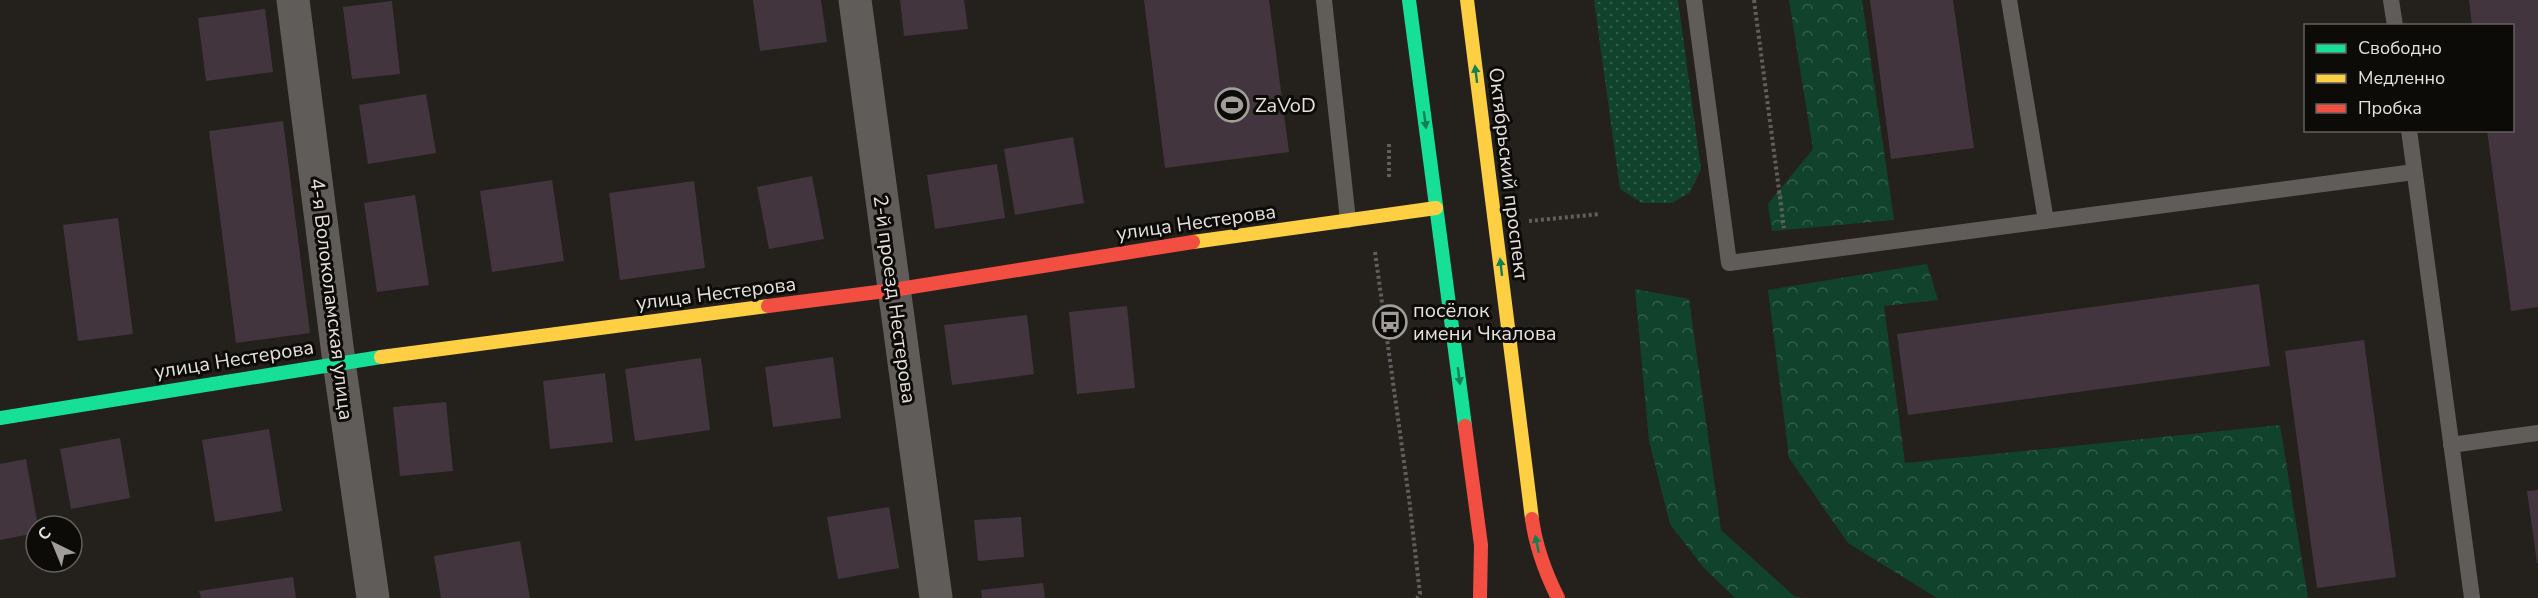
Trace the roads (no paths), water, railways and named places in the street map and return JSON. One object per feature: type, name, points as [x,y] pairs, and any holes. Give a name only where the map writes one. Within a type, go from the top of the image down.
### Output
[{"type":"street","name":"4-я Волоколамская улица","points":[[294,0],[339,362],[373,598]]},
{"type":"street","name":"2-й проезд Нестерова","points":[[855,0],[936,598]]},
{"type":"street","points":[[1409,0],[1481,545],[1480,598]]},
{"type":"street","name":"Октябрьский проспект","points":[[1467,0],[1535,539],[1543,567],[1558,598]]},
{"type":"street","name":"улица Нестерова","points":[[0,418],[339,362],[893,290],[1136,250],[1436,208]]},
{"type":"lane","points":[[1324,0],[1348,220]]},
{"type":"lane","points":[[1694,0],[1729,263],[2414,172]]},
{"type":"lane","points":[[2009,0],[2046,221]]},
{"type":"lane","points":[[2391,0],[2395,24]]},
{"type":"lane","points":[[2409,132],[2472,598]]},
{"type":"lane","points":[[2451,445],[2538,433]]},
{"type":"place","name":"ZaVoD","points":[[1232,105]]},
{"type":"place","name":"посёлок имени Чкалова","points":[[1390,322]]}]
